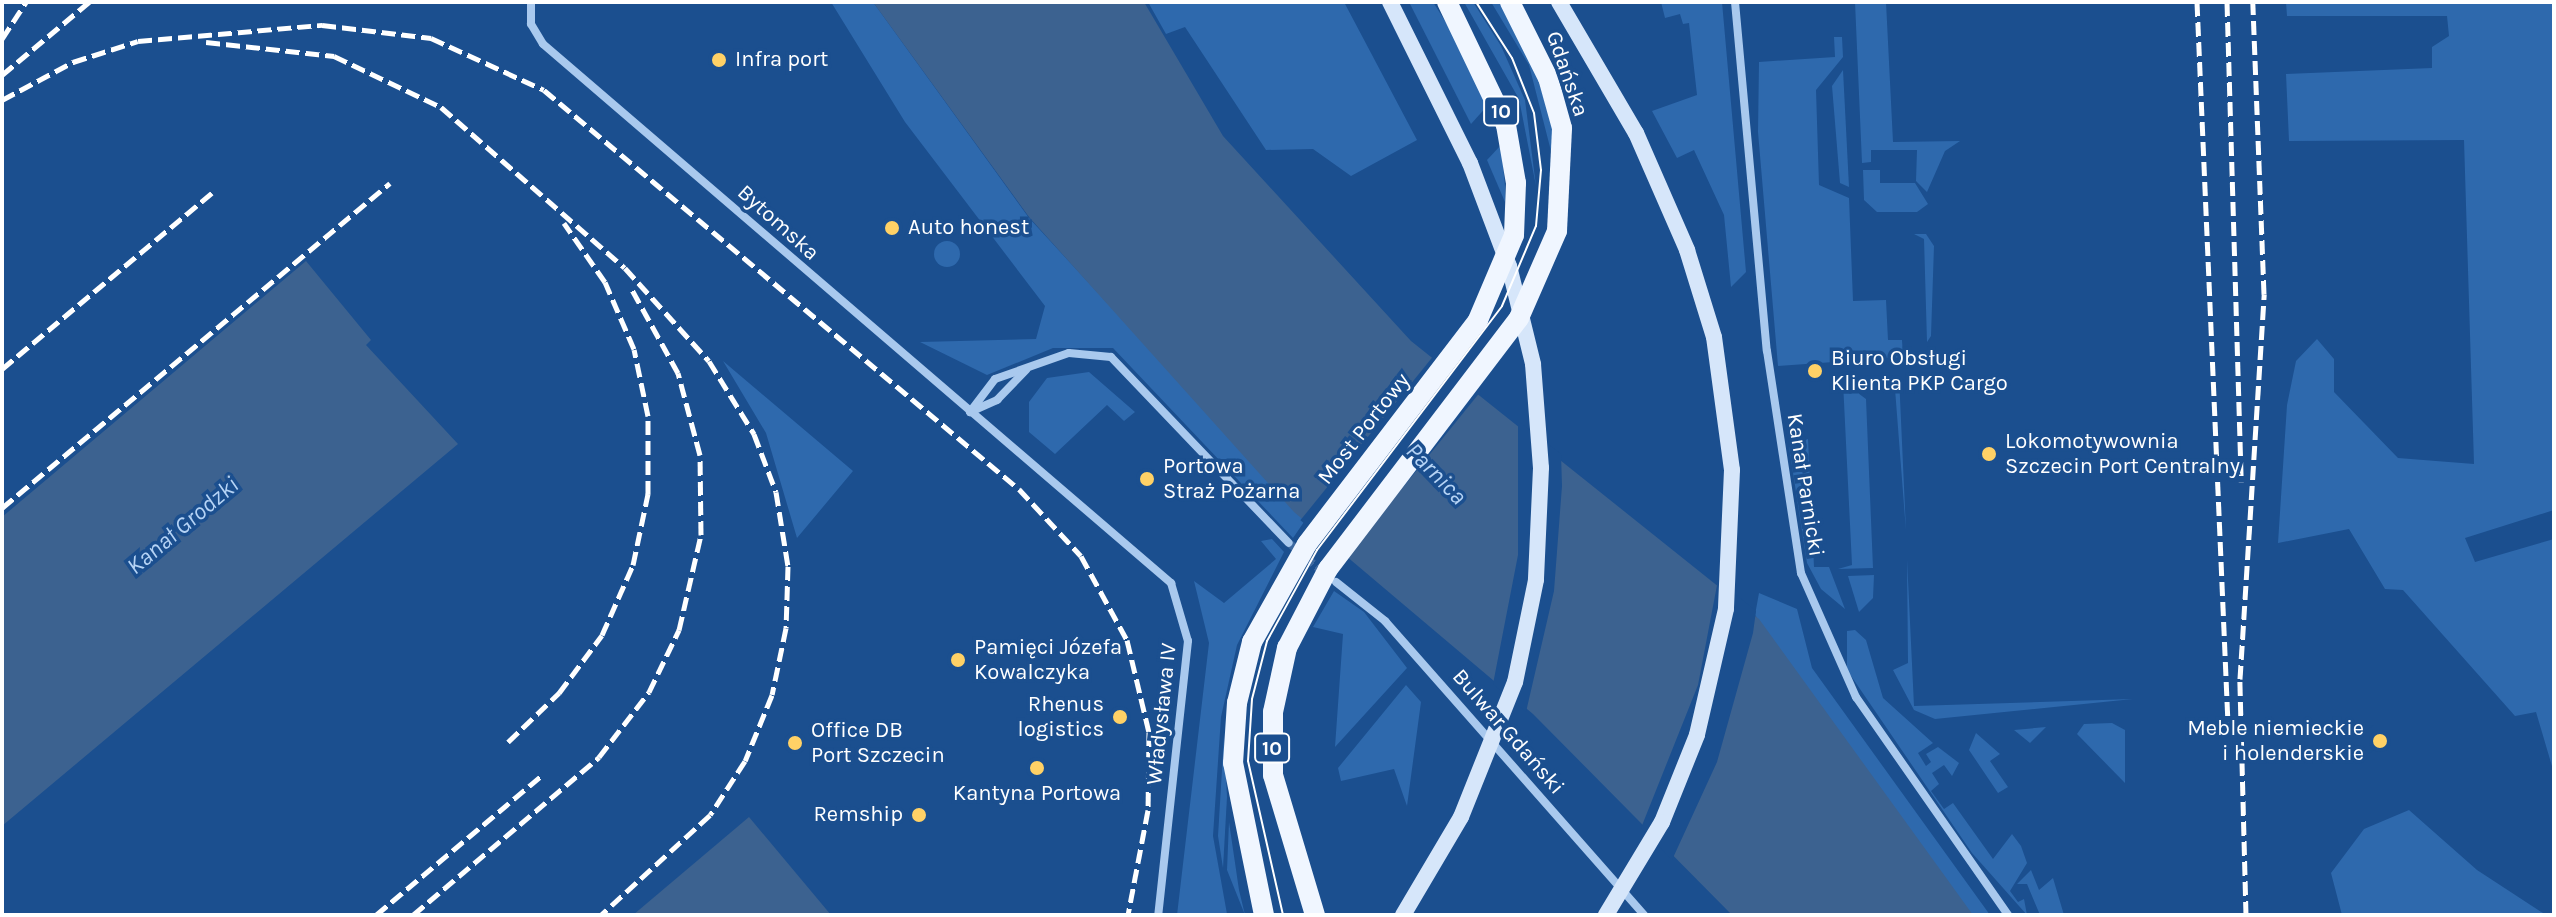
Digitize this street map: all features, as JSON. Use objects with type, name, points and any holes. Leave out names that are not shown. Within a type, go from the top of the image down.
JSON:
[{"type":"main road","points":[[1390,2],[1470,163],[1509,266],[1533,364],[1541,468],[1536,580],[1515,682],[1461,817],[1403,915]]},
{"type":"main road","name":"Gdańska","points":[[1327,583],[1535,292],[1562,201],[1558,110],[1510,2]]},
{"type":"main road","points":[[1559,2],[1636,133],[1687,250],[1714,337],[1732,470],[1726,609],[1697,735],[1662,822],[1606,915]]},
{"type":"main road","name":"Most Portowy","points":[[1264,915],[1239,817],[1233,731],[1252,642],[1293,565],[1446,362],[1499,284],[1517,202],[1498,102],[1449,4]]},
{"type":"main road","name":"10","points":[[1315,915],[1278,804],[1271,737],[1285,654],[1327,583]]},
{"type":"street","name":"Bytomska","points":[[531,2],[530,17],[543,44],[1013,448]]},
{"type":"street","name":"Kanał Parnicki","points":[[1735,2],[1767,351],[1801,573],[1856,697],[2008,915]]},
{"type":"street","points":[[970,412],[988,383],[1028,368],[1078,352],[1119,362],[1289,543]]},
{"type":"street","points":[[970,412],[997,400],[1028,368]]},
{"type":"street","name":"Władysława IV","points":[[1013,448],[1162,572],[1184,611],[1188,647],[1158,915]]},
{"type":"street","name":"Bulwar Gdański","points":[[1327,583],[1390,626],[1644,915]]},
{"type":"shaded area","points":[[831,2],[873,2],[1029,218],[1306,519],[1293,538],[1113,348],[1053,348],[987,375],[920,342],[1036,339],[1045,306],[905,122]]},
{"type":"shaded area","points":[[1148,2],[1344,2],[1417,140],[1351,176],[1313,149],[1266,150],[1185,27],[1166,34]]},
{"type":"shaded area","points":[[1409,2],[1433,2],[1462,48],[1489,104],[1471,124]]},
{"type":"shaded area","points":[[1464,2],[1473,2],[1501,46],[1525,100],[1536,186],[1519,99]]},
{"type":"shaded area","points":[[1491,2],[1500,2],[1532,60],[1554,132],[1552,155],[1529,65]]},
{"type":"shaded area","points":[[1661,2],[1722,2],[1746,272],[1731,287],[1724,215],[1694,150],[1677,158],[1652,111],[1697,95],[1689,23],[1683,24],[1680,14],[1665,18]]},
{"type":"shaded area","points":[[1855,2],[1886,2],[1893,142],[1960,141],[1945,151],[1927,192],[1916,181],[1917,150],[1871,150],[1871,162],[1862,163]]},
{"type":"shaded area","points":[[2286,2],[2554,2],[2554,510],[2465,538],[2475,562],[2554,539],[2554,773],[2536,712],[2515,716],[2403,590],[2385,589],[2349,529],[2278,543],[2287,405],[2296,361],[2317,339],[2334,359],[2334,392],[2398,458],[2474,464],[2464,140],[2289,141],[2286,74],[2432,68],[2432,47],[2449,36],[2447,16],[2287,16]]},
{"type":"shaded area","points":[[1834,37],[1842,37],[1843,57],[1816,90],[1819,185],[1849,198],[1853,301],[1886,300],[1888,340],[1902,340],[1903,357],[1778,366],[1758,132],[1759,62],[1835,57]]},
{"type":"shaded area","points":[[1843,70],[1849,187],[1840,183],[1832,86]]},
{"type":"shaded area","points":[[1501,145],[1505,186],[1505,202],[1487,160]]},
{"type":"shaded area","points":[[1863,170],[1880,170],[1880,183],[1915,183],[1928,204],[1917,212],[1877,212],[1864,200]]},
{"type":"shaded area","points":[[1914,234],[1926,234],[1934,246],[1931,336],[1927,342],[1924,239]]},
{"type":"shaded area","points":[[947,241],[956,245],[960,254],[956,263],[947,267],[938,263],[934,254],[938,245]]},
{"type":"shaded area","points":[[723,361],[853,471],[797,538],[766,433]]},
{"type":"shaded area","points":[[1089,372],[1135,412],[1124,421],[1107,405],[1055,454],[1029,432],[1029,402],[1047,378]]},
{"type":"shaded area","points":[[1899,376],[1906,531],[1895,389],[1866,389],[1852,378]]},
{"type":"shaded area","points":[[1843,382],[1866,399],[1873,568],[1838,569],[1852,565]]},
{"type":"shaded area","points":[[1808,439],[1814,567],[1829,567],[1845,609],[1821,589],[1807,563],[1789,447]]},
{"type":"shaded area","points":[[1272,539],[1284,552],[1237,645],[1221,717],[1213,836],[1227,914],[1177,915],[1209,643],[1194,581],[1224,603],[1276,559],[1261,541]]},
{"type":"shaded area","points":[[1907,559],[1914,706],[2133,699],[1935,719],[1914,710],[1893,670],[1908,663]]},
{"type":"shaded area","points":[[1874,575],[1873,598],[1859,612],[1848,576]]},
{"type":"shaded area","points":[[1334,591],[1364,612],[1407,668],[1335,747],[1343,634],[1313,627]]},
{"type":"shaded area","points":[[1759,593],[1797,609],[1812,668],[1990,915],[1973,915],[1952,894],[1755,615]]},
{"type":"shaded area","points":[[1855,630],[1866,640],[1883,698],[1933,743],[1918,753],[1926,766],[1931,762],[1926,754],[1938,747],[1959,763],[1952,776],[1944,765],[1932,773],[1939,784],[1931,791],[1944,809],[1953,803],[1993,859],[2012,834],[2021,846],[2027,863],[2010,891],[2018,902],[2024,899],[2027,915],[1972,853],[1847,670],[1847,631]]},
{"type":"shaded area","points":[[1406,685],[1421,702],[1407,806],[1394,769],[1341,781],[1338,768]]},
{"type":"shaded area","points":[[2112,723],[2125,730],[2125,783],[2077,734],[2084,724]]},
{"type":"shaded area","points":[[2046,727],[2030,743],[2014,730]]},
{"type":"shaded area","points":[[1976,733],[2000,754],[1990,761],[2008,787],[1998,793],[1969,750]]},
{"type":"shaded area","points":[[1224,737],[1227,797],[1223,868],[1218,836]]},
{"type":"shaded area","points":[[2409,810],[2477,870],[2546,915],[2342,915],[2331,873],[2364,829]]},
{"type":"shaded area","points":[[1229,822],[1239,890],[1245,915],[1227,870]]},
{"type":"shaded area","points":[[2031,870],[2039,890],[2053,878],[2064,915],[2040,915],[2027,884],[2017,884]]},
{"type":"water","name":"Parnica","points":[[873,2],[1144,2],[1223,136],[1411,341],[1759,619],[1973,915],[1732,915],[1533,714],[1294,512],[1029,217]]},
{"type":"water","name":"Kanał Grodzki","points":[[306,261],[371,340],[366,345],[458,444],[2,826],[2,517]]},
{"type":"water","points":[[749,817],[831,915],[633,915]]},
{"type":"pier","points":[[1435,354],[1481,391],[1346,557],[1300,520]]},
{"type":"pier","points":[[1518,421],[1561,454],[1562,486],[1554,591],[1526,712],[1493,684],[1518,555]]},
{"type":"pier","points":[[1718,580],[1756,611],[1753,633],[1717,762],[1672,860],[1641,828],[1698,685]]},
{"type":"tunnel","points":[[1289,543],[1325,574]]},
{"type":"tram line","points":[[1283,915],[1248,761],[1252,699],[1267,641],[1317,550],[1502,306],[1536,226],[1541,170],[1534,113],[1512,58],[1476,2]]},
{"type":"railway","points":[[2,39],[26,2]]},
{"type":"railway","points":[[2,75],[89,2]]},
{"type":"railway","points":[[2197,2],[2228,725]]},
{"type":"railway","points":[[2227,2],[2241,482]]},
{"type":"railway","points":[[2246,915],[2240,679],[2264,294],[2253,2]]},
{"type":"railway","points":[[2,100],[73,62],[138,41],[322,25],[431,38],[544,90],[1019,489],[1081,556],[1127,640],[1149,732],[1148,810],[1128,915]]},
{"type":"railway","points":[[206,42],[334,56],[441,107],[625,268],[709,361],[754,434],[776,492],[788,566],[786,628],[772,695],[745,761],[710,815],[601,915]]},
{"type":"railway","points":[[2,508],[390,183]]},
{"type":"railway","points":[[2,369],[212,193]]},
{"type":"railway","points":[[508,742],[559,693],[602,635],[633,565],[648,494],[648,416],[634,349],[605,282],[564,223]]},
{"type":"railway","points":[[413,915],[599,757],[649,692],[679,630],[701,535],[700,455],[678,373],[631,288]]},
{"type":"railway","points":[[376,915],[541,776]]},
{"type":"place","name":"Infra port","points":[[719,60]]},
{"type":"place","name":"Auto honest","points":[[892,228]]},
{"type":"place","name":"Biuro Obsługi Klienta PKP Cargo","points":[[1815,371]]},
{"type":"place","name":"Lokomotywownia Szczecin Port Centralny","points":[[1989,454]]},
{"type":"place","name":"Portowa Straż Pożarna","points":[[1147,479]]},
{"type":"place","name":"Pamięci Józefa Kowalczyka","points":[[958,660]]},
{"type":"place","name":"Rhenus logistics","points":[[1120,717]]},
{"type":"place","name":"Meble niemieckie i holenderskie","points":[[2380,741]]},
{"type":"place","name":"Office DB Port Szczecin","points":[[795,743]]},
{"type":"place","name":"Kantyna Portowa","points":[[1037,768]]},
{"type":"place","name":"Remship","points":[[919,815]]}]
